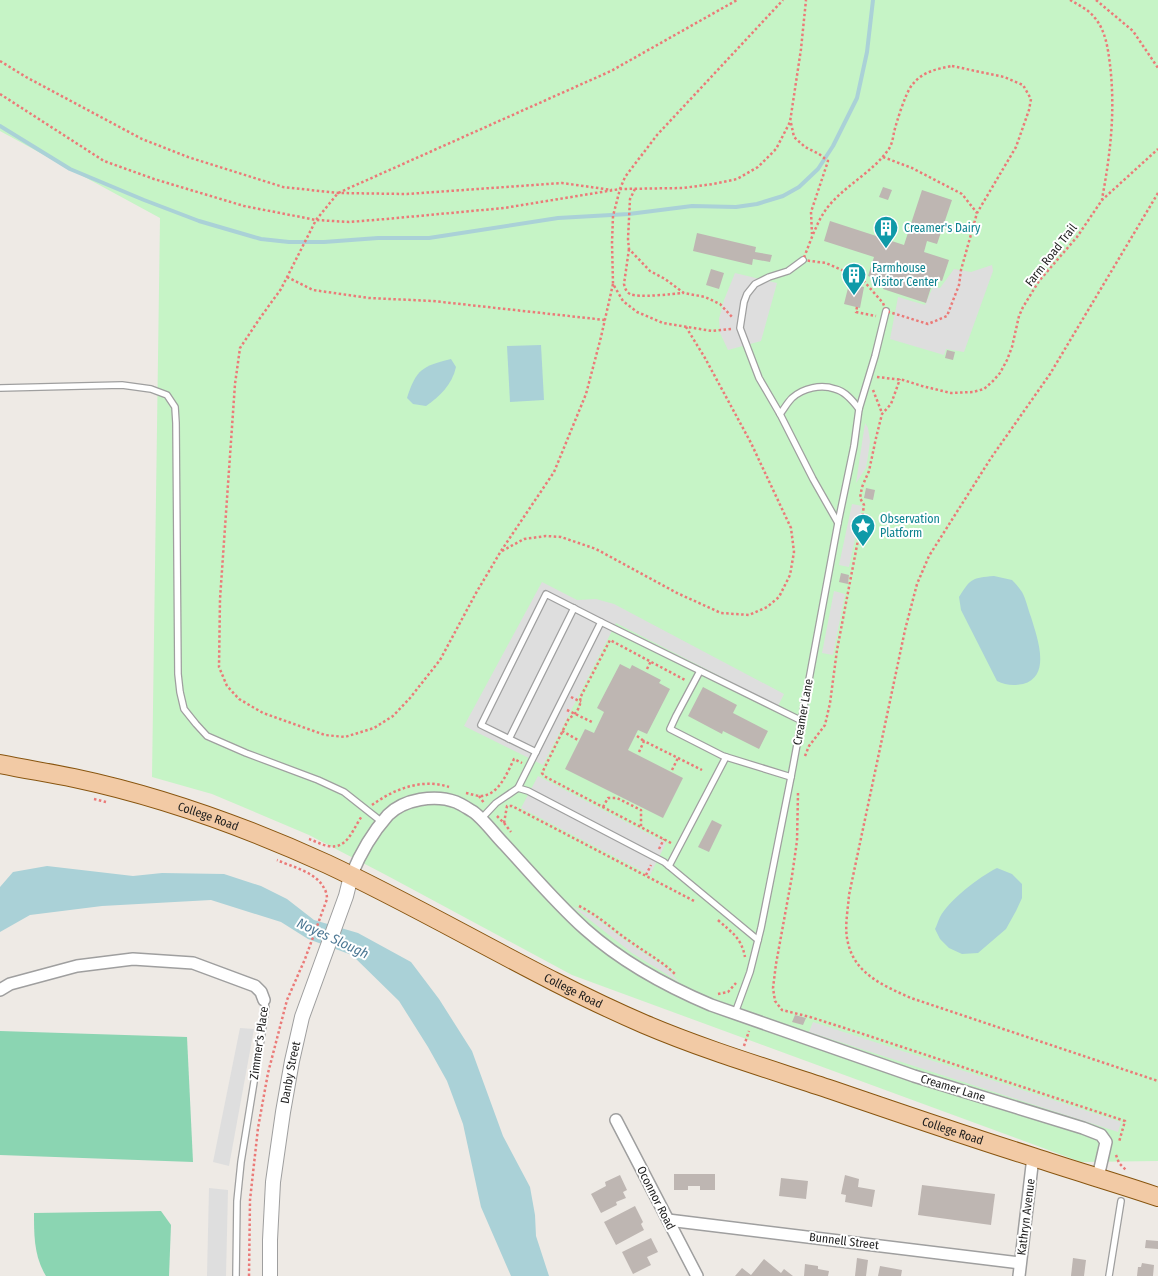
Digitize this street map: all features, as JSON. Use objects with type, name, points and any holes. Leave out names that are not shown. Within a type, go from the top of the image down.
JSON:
[{"type":"main road","name":"College Road","points":[[0,764],[76,778],[168,803],[266,838],[351,876],[551,980],[644,1024],[740,1060],[1158,1197]]},
{"type":"street","name":"Creamer Lane","points":[[351,876],[360,854],[382,822],[390,814],[412,801],[441,798],[456,802],[474,812],[585,929],[613,950],[667,985],[711,1005],[914,1076],[1101,1135],[1106,1142],[1098,1177]]},
{"type":"street","name":"Danby Street","points":[[270,1276],[273,1182],[283,1112],[302,1017],[340,914],[351,876]]},
{"type":"street","name":"Zimmer's Place","points":[[0,990],[10,984],[77,966],[133,959],[193,963],[255,986],[261,992],[264,1000]]},
{"type":"street","name":"Oconnor Road","points":[[616,1120],[697,1276]]},
{"type":"street","name":"Kathryn Avenue","points":[[1019,1276],[1033,1157]]},
{"type":"street","name":"Bunnell Street","points":[[668,1220],[1020,1263]]},
{"type":"lane","points":[[803,260],[788,271],[768,277],[754,284],[744,302],[740,328],[759,378],[838,523]]},
{"type":"lane","name":"Creamer Lane","points":[[735,1013],[750,972],[758,940],[802,722],[854,446],[859,409],[886,315]]},
{"type":"lane","points":[[0,388],[122,385],[151,389],[167,395],[175,407],[176,423],[178,674],[184,709],[207,736],[344,792],[382,822]]},
{"type":"lane","points":[[780,414],[791,399],[805,390],[821,386],[837,389],[851,399],[859,409]]},
{"type":"lane","points":[[536,752],[481,725],[546,594],[802,722]]},
{"type":"lane","points":[[509,739],[574,608]]},
{"type":"lane","points":[[481,819],[496,803],[518,788],[601,622]]},
{"type":"lane","points":[[700,671],[670,729],[726,757],[791,777]]},
{"type":"lane","points":[[669,866],[726,757]]},
{"type":"lane","points":[[518,788],[528,791],[664,862],[758,940]]},
{"type":"lane","name":"Zimmer's Place","points":[[236,1276],[237,1201],[266,1008],[264,1000]]},
{"type":"lane","points":[[1109,1276],[1121,1200]]},
{"type":"path","points":[[737,0],[611,71],[338,193],[316,220],[281,289],[240,348],[235,384],[220,598],[219,667],[227,686],[239,698],[263,713],[325,735],[345,736],[374,728],[393,716],[440,660],[501,551],[554,472],[586,394],[613,284],[613,216],[625,177],[657,135],[783,0]]},
{"type":"path","points":[[0,94],[104,162],[244,206],[316,220],[349,222],[504,208],[620,189],[683,188],[737,179],[758,167],[776,149],[790,122],[806,0]]},
{"type":"path","points":[[1070,0],[1088,10],[1096,18],[1106,39],[1113,81],[1112,128],[1108,168],[1102,200]]},
{"type":"path","points":[[1096,0],[1133,31],[1158,68]]},
{"type":"path","points":[[0,61],[26,77],[142,139],[188,157],[283,187],[338,193],[407,194],[562,183],[616,190]]},
{"type":"path","points":[[857,307],[856,312],[886,315],[928,324],[946,316],[959,285],[961,270],[977,213],[1016,147],[1029,110],[1031,99],[1023,85],[1004,77],[952,66],[935,69],[922,75],[911,86],[898,117],[890,148],[828,208],[812,235],[803,260],[826,263],[862,278],[883,303],[886,315]]},
{"type":"path","points":[[790,122],[794,137],[805,147],[828,161],[811,212],[812,235]]},
{"type":"path","name":"Farm Road Trail","points":[[868,378],[900,379],[952,393],[973,392],[989,385],[1000,373],[1007,360],[1019,316],[1039,281],[1077,237],[1102,200],[1158,149]]},
{"type":"path","points":[[882,157],[912,168],[962,194],[977,213]]},
{"type":"path","points":[[613,284],[623,301],[637,312],[663,323],[712,331],[740,328],[720,304],[705,296],[684,293],[644,296],[628,293],[624,284],[629,249],[630,199],[635,189]]},
{"type":"path","points":[[1158,193],[1050,374],[991,458],[929,556],[917,584],[904,630],[849,895],[847,942],[853,958],[879,984],[911,998],[1158,1081]]},
{"type":"path","points":[[629,249],[650,271],[665,278],[684,293]]},
{"type":"path","points":[[287,277],[313,290],[369,298],[434,301],[605,320]]},
{"type":"path","points":[[501,551],[524,540],[546,536],[561,537],[596,550],[677,593],[721,613],[749,615],[767,607],[779,597],[790,575],[794,552],[791,528],[751,444],[705,358],[686,327]]},
{"type":"path","points":[[868,378],[882,414]]},
{"type":"path","points":[[803,760],[809,746],[825,725],[862,519],[864,505],[860,498],[862,487],[869,471],[882,414],[891,404],[900,379]]},
{"type":"path","points":[[542,773],[569,718],[574,716],[581,702],[580,698],[610,640],[693,684]]},
{"type":"path","points":[[647,669],[651,661]]},
{"type":"path","points":[[559,706],[594,723]]},
{"type":"path","points":[[562,731],[578,740]]},
{"type":"path","points":[[637,736],[702,770]]},
{"type":"path","points":[[638,752],[644,741]]},
{"type":"path","points":[[672,770],[678,758]]},
{"type":"path","points":[[464,793],[484,796],[497,789],[514,759],[679,847]]},
{"type":"path","points":[[304,837],[329,846],[343,844],[350,837],[366,810],[385,796],[409,786],[424,784],[451,788]]},
{"type":"path","points":[[798,789],[797,841],[773,988],[775,1001],[782,1010],[860,1033],[1126,1121],[1117,1146]]},
{"type":"path","points":[[479,796],[504,823],[514,838]]},
{"type":"path","points":[[87,798],[113,804]]},
{"type":"path","points":[[603,807],[608,798],[617,798],[641,810],[641,827]]},
{"type":"path","points":[[504,823],[507,806],[512,806],[696,901],[701,906]]},
{"type":"path","points":[[249,1276],[250,1200],[258,1128],[268,1073],[287,1000],[305,959],[327,899],[326,890],[323,885],[309,874],[270,857]]},
{"type":"path","points":[[574,904],[596,915],[678,976]]},
{"type":"path","points":[[713,916],[739,938],[743,947],[744,957]]},
{"type":"path","points":[[713,994],[728,992],[739,977]]},
{"type":"path","points":[[744,1046],[754,1019]]},
{"type":"path","points":[[1116,1155],[1119,1163],[1128,1172]]},
{"type":"green space","points":[[0,0],[1158,0],[1158,1161],[1081,1162],[572,975],[309,835],[212,794],[152,777],[160,218],[0,131]]},
{"type":"green space","points":[[0,1031],[187,1037],[193,1162],[0,1155]]},
{"type":"green space","points":[[161,1211],[171,1225],[169,1276],[46,1276],[42,1269],[36,1246],[34,1213]]},
{"type":"shaded area","points":[[992,265],[993,271],[964,352],[946,349],[944,355],[890,339],[898,297],[925,305],[933,287],[940,288],[954,269],[971,272]]},
{"type":"shaded area","points":[[735,273],[777,283],[761,341],[728,350],[720,333],[719,319],[724,300]]},
{"type":"shaded area","points":[[865,423],[868,428],[870,441],[868,456],[866,468],[856,483]]},
{"type":"shaded area","points":[[852,504],[862,506],[849,567],[839,565]]},
{"type":"shaded area","points":[[542,582],[577,600],[596,599],[614,604],[784,694],[778,706],[616,623],[543,765],[464,726]]},
{"type":"shaded area","points":[[834,591],[845,594],[833,655],[822,653]]},
{"type":"shaded area","points":[[538,776],[666,843],[650,875],[521,808]]},
{"type":"shaded area","points":[[572,906],[593,916],[630,944],[668,969],[679,982],[632,953]]},
{"type":"shaded area","points":[[813,1022],[1121,1122],[1118,1132],[809,1032]]},
{"type":"shaded area","points":[[240,1028],[254,1029],[229,1166],[213,1162]]},
{"type":"shaded area","points":[[209,1188],[228,1190],[226,1276],[207,1276]]},
{"type":"water","points":[[541,345],[544,400],[510,402],[507,346]]},
{"type":"water","points":[[451,359],[456,367],[452,379],[445,390],[426,406],[413,404],[407,398],[417,375],[427,367]]},
{"type":"water","points":[[994,576],[1012,580],[1020,588],[1026,601],[1039,645],[1040,665],[1037,673],[1032,680],[1023,684],[1009,685],[997,681],[961,610],[959,597],[966,586],[973,580],[981,577]]},
{"type":"water","name":"Noyes Slough","points":[[47,866],[133,876],[162,873],[224,874],[261,886],[287,899],[314,920],[358,933],[411,962],[439,999],[472,1051],[503,1136],[530,1187],[535,1215],[536,1236],[549,1276],[511,1276],[481,1207],[463,1124],[447,1081],[399,1001],[352,955],[308,939],[281,922],[211,900],[102,906],[30,915],[0,932],[0,887],[13,872]]},
{"type":"water","points":[[997,868],[1012,874],[1022,884],[1022,898],[1006,929],[978,953],[962,954],[949,948],[940,939],[935,929],[944,910],[965,889]]},
{"type":"building","points":[[883,187],[892,190],[888,200],[879,197]]},
{"type":"building","name":"Creamer's Dairy","points":[[922,190],[952,200],[937,244],[927,241],[924,252],[949,260],[942,281],[934,278],[926,303],[883,289],[885,282],[868,276],[874,257],[824,241],[830,221],[904,245]]},
{"type":"building","points":[[697,233],[756,247],[755,252],[772,255],[770,262],[753,259],[752,265],[693,251]]},
{"type":"building","points":[[711,269],[724,273],[719,289],[706,285]]},
{"type":"building","name":"Farmhouse Visitor Center","points":[[849,284],[864,287],[860,308],[844,304]]},
{"type":"building","points":[[947,350],[955,352],[953,360],[945,358]]},
{"type":"building","points":[[866,488],[875,490],[873,500],[864,498]]},
{"type":"building","points":[[841,573],[849,575],[848,584],[839,582]]},
{"type":"building","points":[[620,664],[630,669],[632,665],[661,680],[659,683],[670,689],[647,734],[638,730],[628,750],[683,778],[663,818],[565,769],[585,729],[594,733],[604,712],[597,708]]},
{"type":"building","points":[[703,687],[737,705],[733,713],[768,731],[759,749],[723,731],[722,734],[688,716]]},
{"type":"building","points":[[712,820],[722,825],[709,852],[698,847]]},
{"type":"building","points":[[795,1015],[806,1018],[803,1025],[792,1022]]},
{"type":"building","points":[[674,1174],[715,1174],[715,1190],[700,1190],[700,1186],[688,1186],[688,1190],[674,1190]]},
{"type":"building","points":[[620,1175],[627,1190],[623,1192],[626,1198],[616,1202],[617,1205],[601,1213],[591,1194],[606,1186],[605,1182]]},
{"type":"building","points":[[845,1175],[859,1179],[858,1187],[875,1190],[872,1207],[845,1202],[846,1195],[841,1194]]},
{"type":"building","points":[[781,1178],[808,1181],[806,1199],[779,1196]]},
{"type":"building","points":[[922,1185],[995,1194],[991,1225],[918,1215]]},
{"type":"building","points":[[635,1206],[643,1222],[641,1224],[644,1230],[616,1245],[604,1222]]},
{"type":"building","points":[[651,1238],[658,1252],[647,1257],[651,1265],[633,1274],[622,1252]]},
{"type":"building","points":[[1146,1240],[1158,1241],[1158,1249],[1145,1248]]},
{"type":"building","points":[[857,1258],[868,1260],[866,1276],[855,1276]]},
{"type":"building","points":[[1073,1258],[1086,1260],[1084,1276],[1071,1276]]},
{"type":"building","points":[[764,1259],[781,1273],[784,1269],[793,1276],[735,1276],[742,1268],[751,1275]]},
{"type":"building","points":[[1142,1263],[1154,1265],[1153,1276],[1137,1276],[1138,1267],[1141,1267]]},
{"type":"building","points":[[805,1264],[818,1266],[818,1269],[829,1271],[828,1276],[804,1276]]},
{"type":"building","points":[[880,1266],[902,1270],[901,1276],[878,1276]]},
{"type":"waterway","points":[[0,126],[70,169],[144,200],[199,221],[261,239],[289,242],[429,238],[558,218],[629,214],[692,206],[736,207],[757,204],[783,196],[799,187],[818,169],[833,146],[857,98],[867,52],[873,0]]},
{"type":"place","name":"Creamer's Dairy","points":[[886,249]]},
{"type":"place","name":"Farmhouse Visitor Center","points":[[854,296]]},
{"type":"place","name":"Observation Platform","points":[[863,547]]}]
